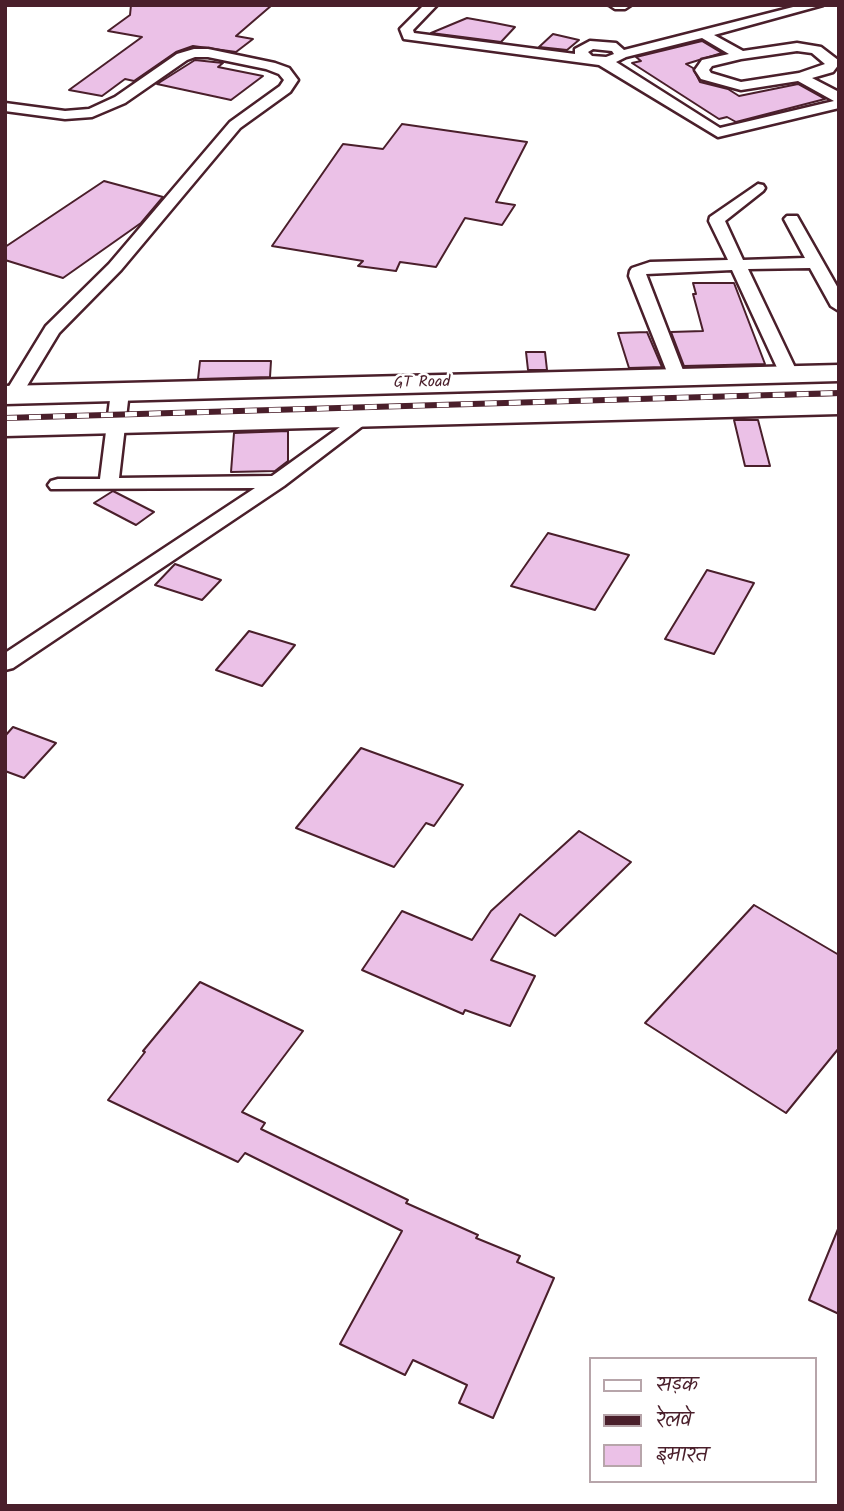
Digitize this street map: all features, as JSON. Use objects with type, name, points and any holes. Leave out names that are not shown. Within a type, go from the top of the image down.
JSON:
[{"type":"highway","name":"GT Road","points":[[9,395],[839,373]]},
{"type":"highway","name":"GT Road","points":[[5,427],[839,405]]},
{"type":"street","points":[[431,5],[406,29],[409,36],[595,60],[614,60],[616,50]]},
{"type":"street","points":[[615,5],[625,5]]},
{"type":"street","points":[[616,50],[788,5]]},
{"type":"street","points":[[817,5],[704,34],[616,50],[585,47],[580,52],[619,69],[718,133],[839,103]]},
{"type":"street","points":[[704,34],[741,55]]},
{"type":"street","points":[[797,47],[816,50],[833,63],[828,69],[800,77],[741,86],[706,76],[702,70],[707,63],[741,55],[797,47]]},
{"type":"street","points":[[5,107],[65,115],[92,113],[120,100],[182,57],[194,53],[208,53],[270,66],[284,71],[291,80],[285,89],[235,125],[116,267],[52,330],[9,395]]},
{"type":"street","points":[[800,77],[839,98]]},
{"type":"street","points":[[758,188],[717,221],[789,374]]},
{"type":"street","points":[[792,219],[839,306]]},
{"type":"street","points":[[677,378],[637,276],[638,271],[650,267],[816,263]]},
{"type":"street","points":[[109,484],[121,392]]},
{"type":"street","points":[[5,663],[278,482],[365,418]]},
{"type":"street","points":[[58,485],[278,482]]},
{"type":"building","points":[[131,5],[272,5],[236,36],[253,39],[236,52],[193,46],[176,52],[134,81],[125,79],[102,96],[69,90],[142,37],[108,31],[130,15]]},
{"type":"building","points":[[467,18],[515,27],[501,42],[431,33]]},
{"type":"building","points":[[553,34],[579,40],[567,50],[539,47]]},
{"type":"building","points":[[702,41],[722,53],[686,64],[693,68],[700,82],[728,89],[739,96],[798,84],[825,99],[736,122],[727,117],[719,119],[632,63],[641,61],[636,57]]},
{"type":"building","points":[[195,60],[223,63],[218,67],[263,76],[231,100],[157,84]]},
{"type":"building","points":[[402,124],[527,142],[496,202],[515,205],[502,225],[465,218],[436,267],[400,262],[396,271],[358,266],[363,261],[272,246],[343,144],[383,149]]},
{"type":"building","points":[[104,181],[163,197],[141,223],[63,278],[5,260],[5,247]]},
{"type":"building","points":[[693,283],[734,283],[765,364],[684,366],[671,332],[703,331],[693,294],[696,294]]},
{"type":"building","points":[[647,332],[662,367],[629,368],[618,333]]},
{"type":"building","points":[[526,352],[545,352],[547,370],[528,370]]},
{"type":"building","points":[[200,361],[271,361],[270,377],[198,379]]},
{"type":"building","points":[[734,420],[758,420],[770,466],[745,466]]},
{"type":"building","points":[[288,431],[288,461],[275,471],[231,472],[234,433]]},
{"type":"building","points":[[113,491],[154,512],[136,525],[94,503]]},
{"type":"building","points":[[548,533],[629,555],[595,610],[511,586]]},
{"type":"building","points":[[175,564],[221,580],[202,600],[155,585]]},
{"type":"building","points":[[707,570],[754,583],[714,654],[665,639]]},
{"type":"building","points":[[249,631],[295,645],[262,686],[216,670]]},
{"type":"building","points":[[13,727],[56,743],[24,778],[5,771],[5,736]]},
{"type":"building","points":[[361,748],[463,785],[434,826],[426,823],[394,867],[296,828]]},
{"type":"building","points":[[579,831],[631,862],[555,936],[520,914],[491,960],[535,976],[510,1026],[465,1010],[463,1014],[362,970],[402,911],[472,940],[491,911]]},
{"type":"building","points":[[754,905],[839,955],[839,1048],[786,1113],[645,1023]]},
{"type":"building","points":[[200,982],[303,1031],[242,1112],[265,1123],[261,1129],[408,1200],[406,1203],[478,1235],[476,1238],[520,1256],[517,1262],[554,1278],[493,1418],[459,1403],[467,1385],[413,1360],[405,1375],[340,1344],[402,1231],[245,1153],[238,1162],[108,1100],[145,1052],[143,1051]]},
{"type":"building","points":[[839,1229],[839,1314],[809,1300]]},
{"type":"railway","points":[[5,418],[839,393]]}]
